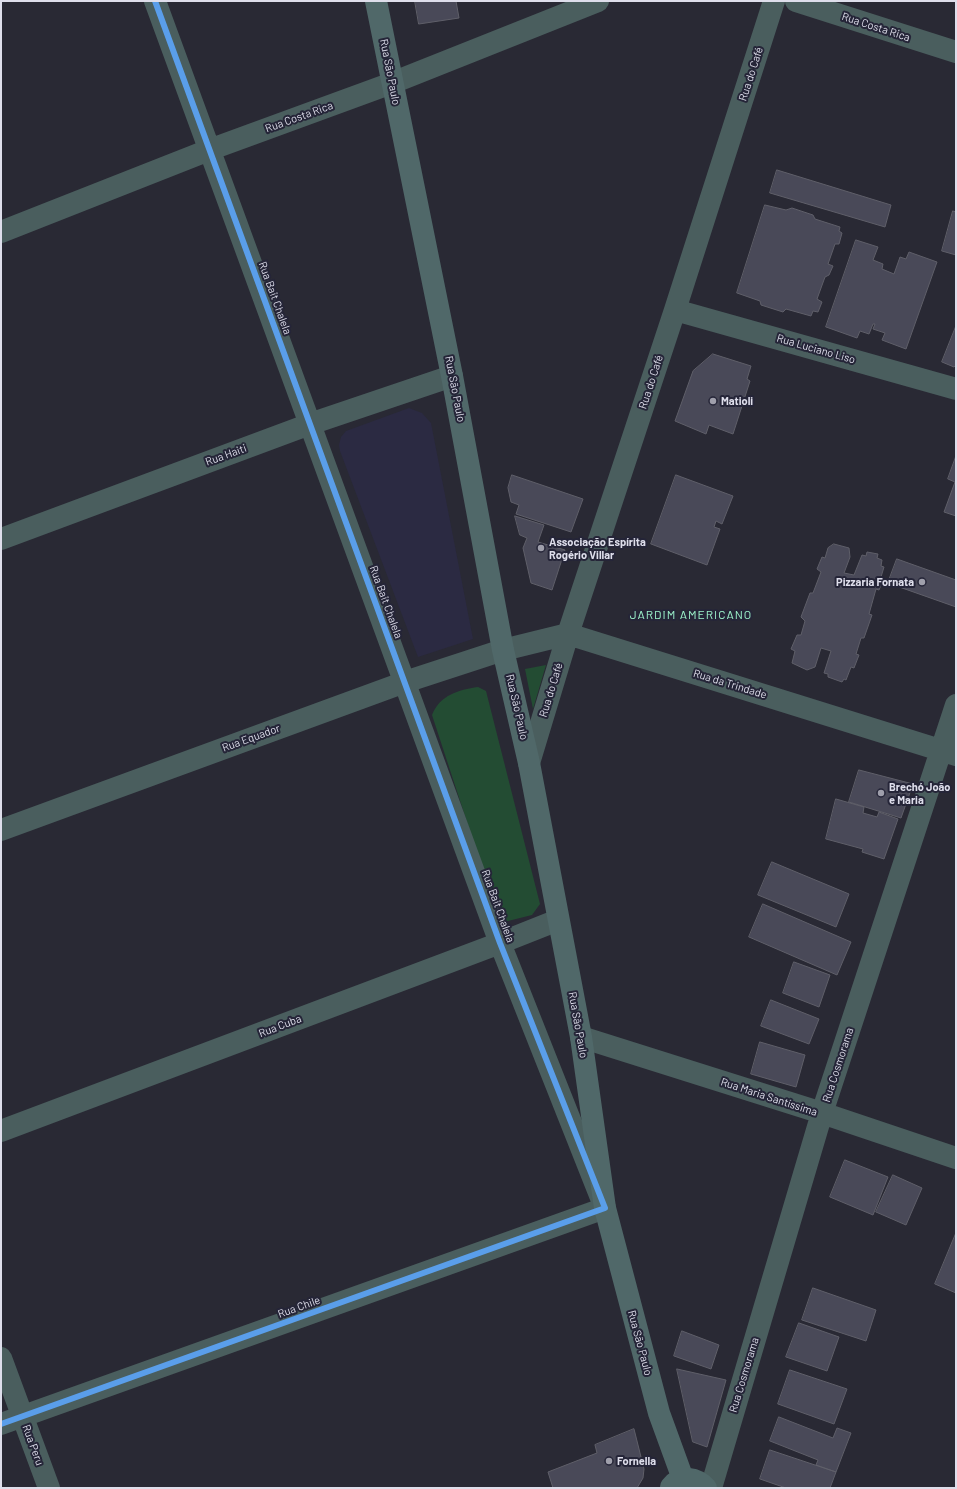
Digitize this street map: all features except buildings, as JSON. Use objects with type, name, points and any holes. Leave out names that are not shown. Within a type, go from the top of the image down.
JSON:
[{"type":"main road","name":"Rua São Paulo","points":[[376,1],[452,376],[503,650],[529,763],[581,1037],[605,1208],[659,1413],[690,1485]]},
{"type":"street","name":"Rua Bait Chalela","points":[[155,1],[500,943],[605,1208]]},
{"type":"street","name":"Rua Costa Rica","points":[[1,232],[210,150],[392,83],[598,1]]},
{"type":"street","name":"Rua do Café","points":[[529,763],[568,634],[675,310],[774,1]]},
{"type":"street","name":"Rua Costa Rica","points":[[796,1],[956,52]]},
{"type":"street","name":"Rua Luciano Liso","points":[[675,310],[956,389]]},
{"type":"street","name":"Rua Haiti","points":[[1,539],[310,424],[452,376]]},
{"type":"street","points":[[503,650],[568,634]]},
{"type":"street","name":"Rua da Trindade","points":[[568,634],[949,753]]},
{"type":"street","name":"Rua Equador","points":[[1,830],[405,682],[503,650]]},
{"type":"street","name":"Rua Cosmorama","points":[[690,1485],[728,1427],[822,1113],[949,753],[956,705]]},
{"type":"street","name":"Rua Cuba","points":[[1,1131],[558,920]]},
{"type":"street","name":"Rua Maria Santíssima","points":[[581,1037],[822,1113],[956,1158]]},
{"type":"street","name":"Rua Chile","points":[[1,1424],[605,1208]]},
{"type":"street","name":"Rua Peru","points":[[1,1358],[48,1488]]},
{"type":"shaded area","points":[[409,408],[422,413],[431,423],[473,639],[418,657],[339,445],[341,437],[346,431]]},
{"type":"green space","points":[[546,665],[533,709],[525,669]]},
{"type":"green space","points":[[478,687],[486,691],[540,904],[532,915],[500,923],[432,715],[435,708],[445,698],[457,692]]},
{"type":"cycle path","points":[[1,1424],[605,1208],[500,943],[155,1]]},
{"type":"place","name":"Matioli","points":[[713,401]]},
{"type":"place","name":"Associação Espírita Rogério Villar","points":[[541,548]]},
{"type":"place","name":"Pizzaria Fornata","points":[[922,582]]},
{"type":"place","name":"Brechó João e Maria","points":[[881,793]]},
{"type":"place","name":"Fornella","points":[[609,1461]]},
{"type":"district","name":"JARDIM AMERICANO","points":[[691,615]]}]
